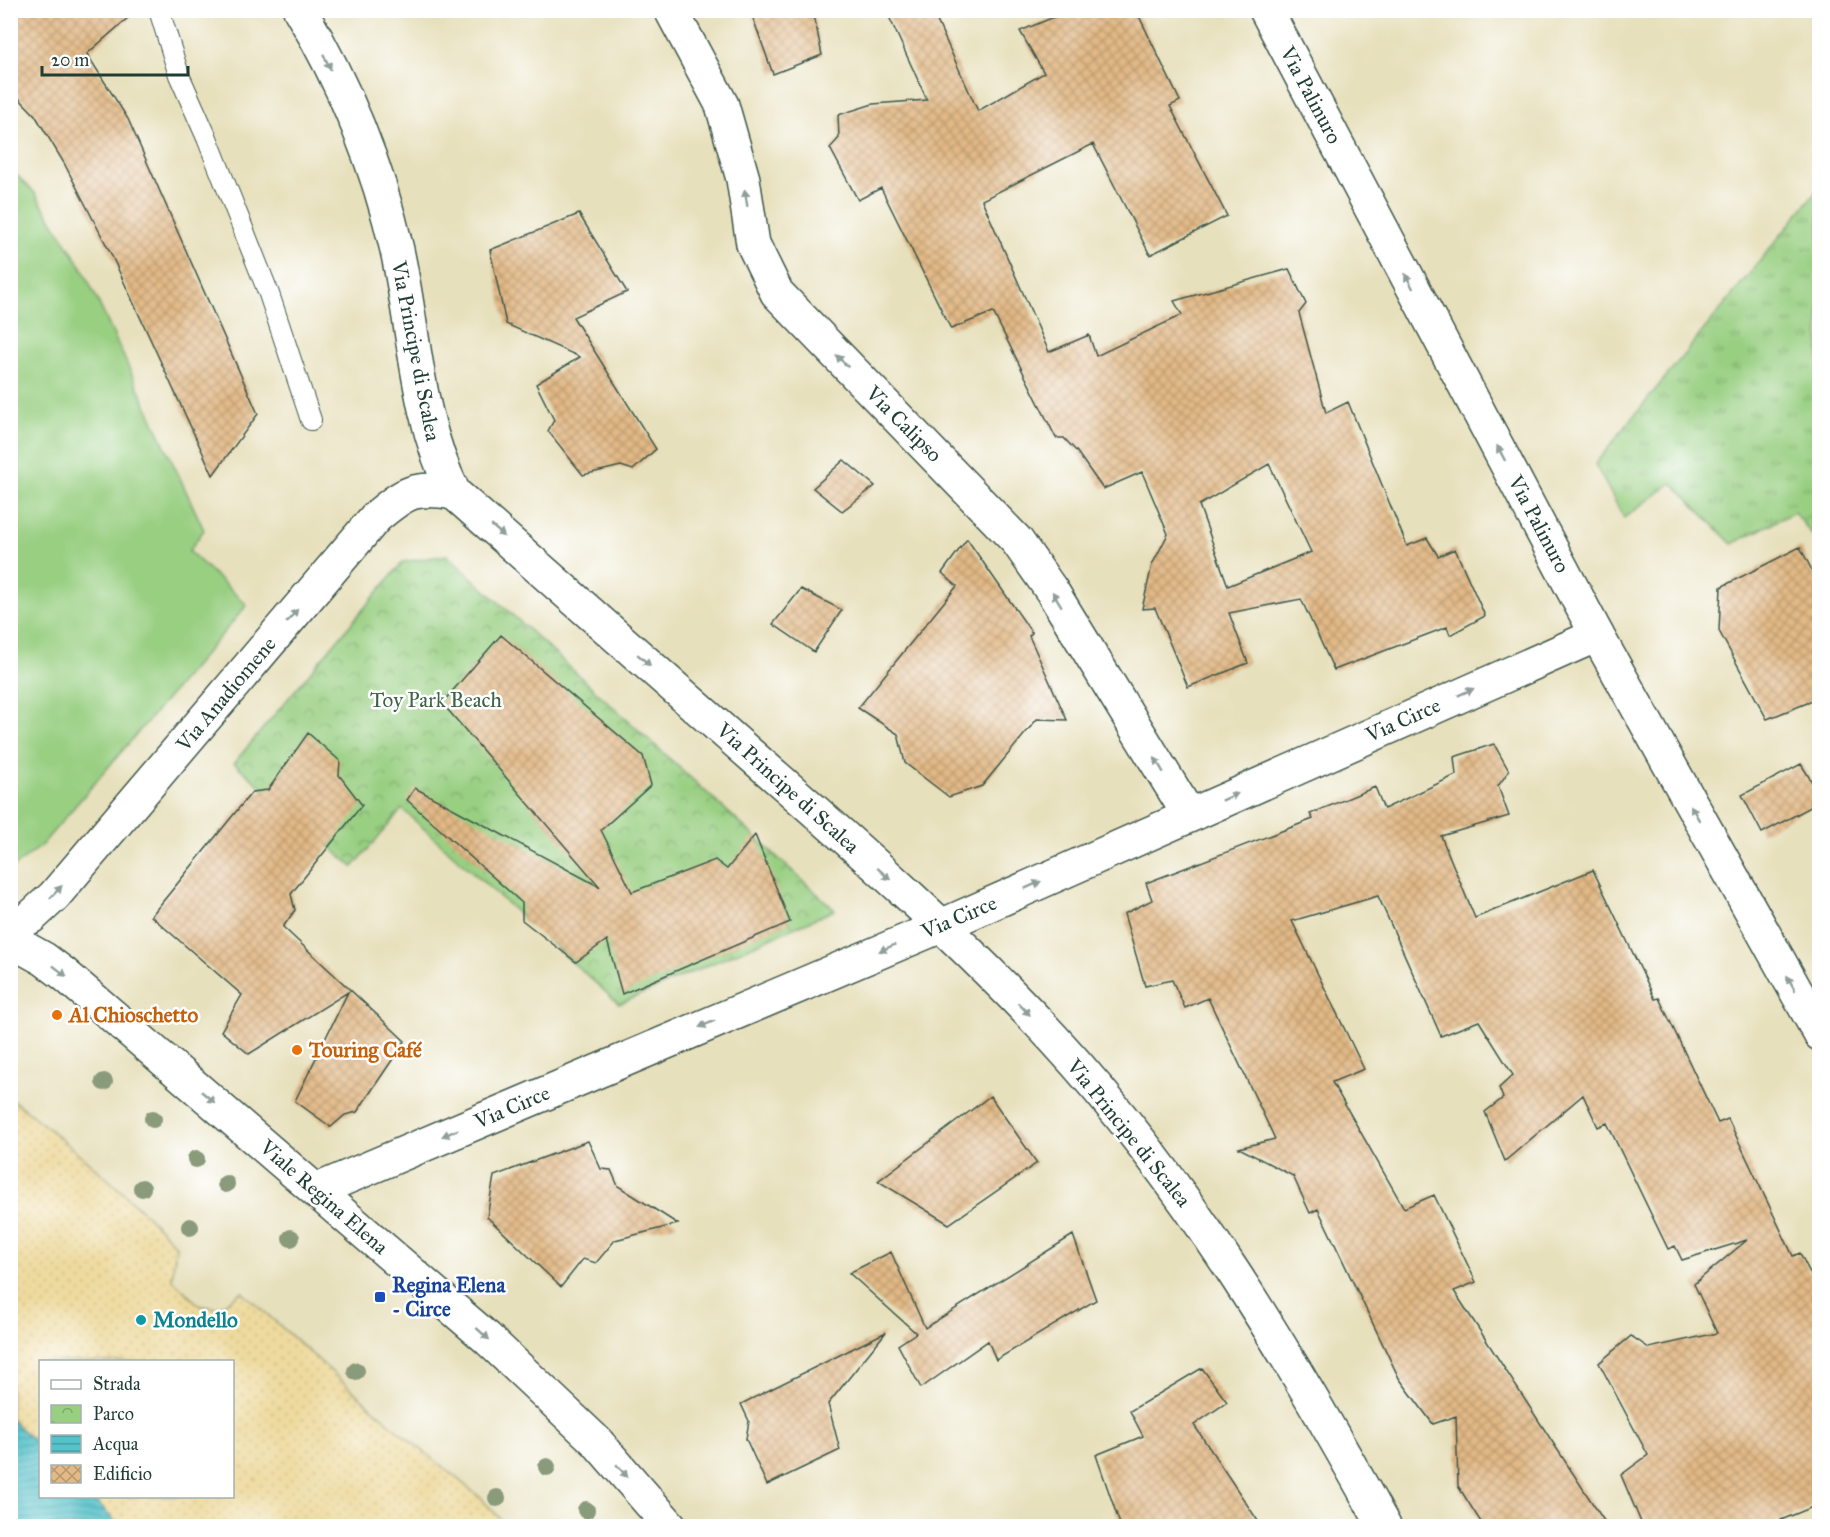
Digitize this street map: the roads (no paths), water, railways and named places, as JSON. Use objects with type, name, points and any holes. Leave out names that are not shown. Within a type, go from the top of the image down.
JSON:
[{"type":"street","name":"Via Principe di Scalea","points":[[300,10],[348,107],[383,196],[397,251],[428,428],[440,465],[454,493],[941,926],[1054,1040],[1133,1134],[1202,1224],[1268,1323],[1384,1527]]},
{"type":"street","name":"Via Calipso","points":[[671,10],[722,105],[744,179],[753,244],[777,293],[1017,541],[1052,591],[1190,815]]},
{"type":"street","name":"Via Palinuro","points":[[1266,10],[1597,634],[1820,1034]]},
{"type":"street","name":"Via Anadiomene","points":[[10,928],[31,917],[54,896],[376,517],[401,496],[427,488],[454,493]]},
{"type":"street","name":"Via Circe","points":[[317,1190],[941,926],[1597,634]]},
{"type":"street","name":"Viale Regina Elena","points":[[10,940],[44,959],[64,974],[487,1338],[597,1442],[670,1527]]},
{"type":"lane","points":[[159,10],[179,75],[207,138],[269,294],[311,420]]},
{"type":"water","points":[[10,1419],[39,1446],[39,1498],[93,1498],[119,1526],[11,1526]]},
{"type":"place","name":"Al Chioschetto","points":[[57,1015]]},
{"type":"place","name":"Touring Café","points":[[297,1050]]},
{"type":"place","name":"Regina Elena - Circe","points":[[380,1297]]},
{"type":"place","name":"Mondello","points":[[141,1320]]},
{"type":"park label","name":"Toy Park Beach","points":[[436,700]]}]
